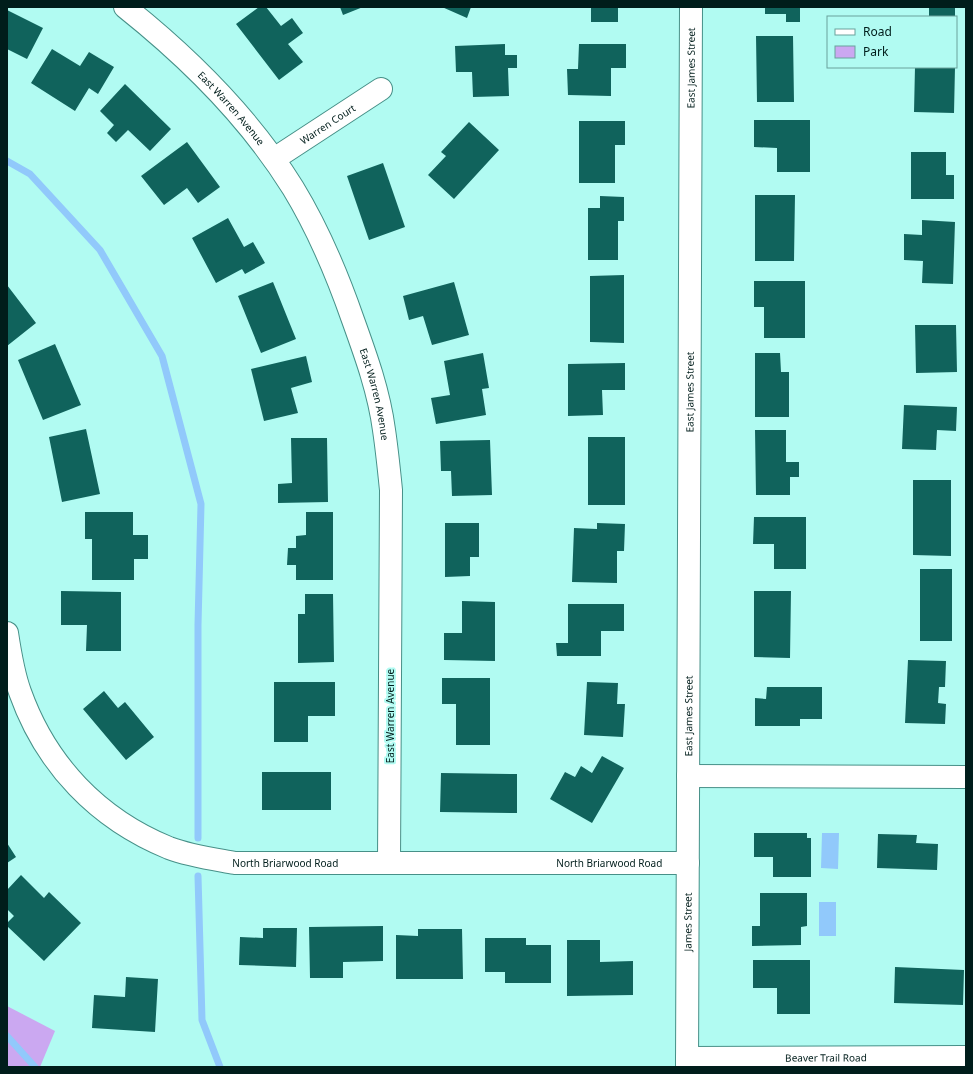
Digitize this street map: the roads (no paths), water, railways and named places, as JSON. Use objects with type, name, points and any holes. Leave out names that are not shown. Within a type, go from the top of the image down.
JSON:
[{"type":"street","name":"East Warren Avenue","points":[[125,7],[160,36],[218,91],[247,124],[274,159],[309,216],[338,277],[368,361],[384,430],[391,490],[389,863]]},
{"type":"street","name":"East James Street","points":[[688,776],[691,7]]},
{"type":"street","name":"Warren Court","points":[[274,159],[381,89]]},
{"type":"street","name":"North Briarwood Road","points":[[7,633],[11,660],[19,691],[31,720],[48,750],[68,777],[91,800],[116,820],[142,835],[170,848],[200,857],[235,863],[688,863]]},
{"type":"street","points":[[688,776],[966,776]]},
{"type":"street","name":"James Street","points":[[687,1063],[688,776]]},
{"type":"street","name":"Beaver Trail Road","points":[[687,1063],[966,1057]]},
{"type":"water","points":[[822,833],[839,833],[838,869],[821,868]]},
{"type":"water","points":[[819,902],[836,902],[836,936],[819,936]]},
{"type":"waterway","points":[[7,161],[30,174],[100,250],[162,356],[201,504],[198,625],[198,838]]},
{"type":"waterway","points":[[198,876],[202,1020],[220,1067]]},
{"type":"waterway","points":[[7,1036],[35,1067]]}]
